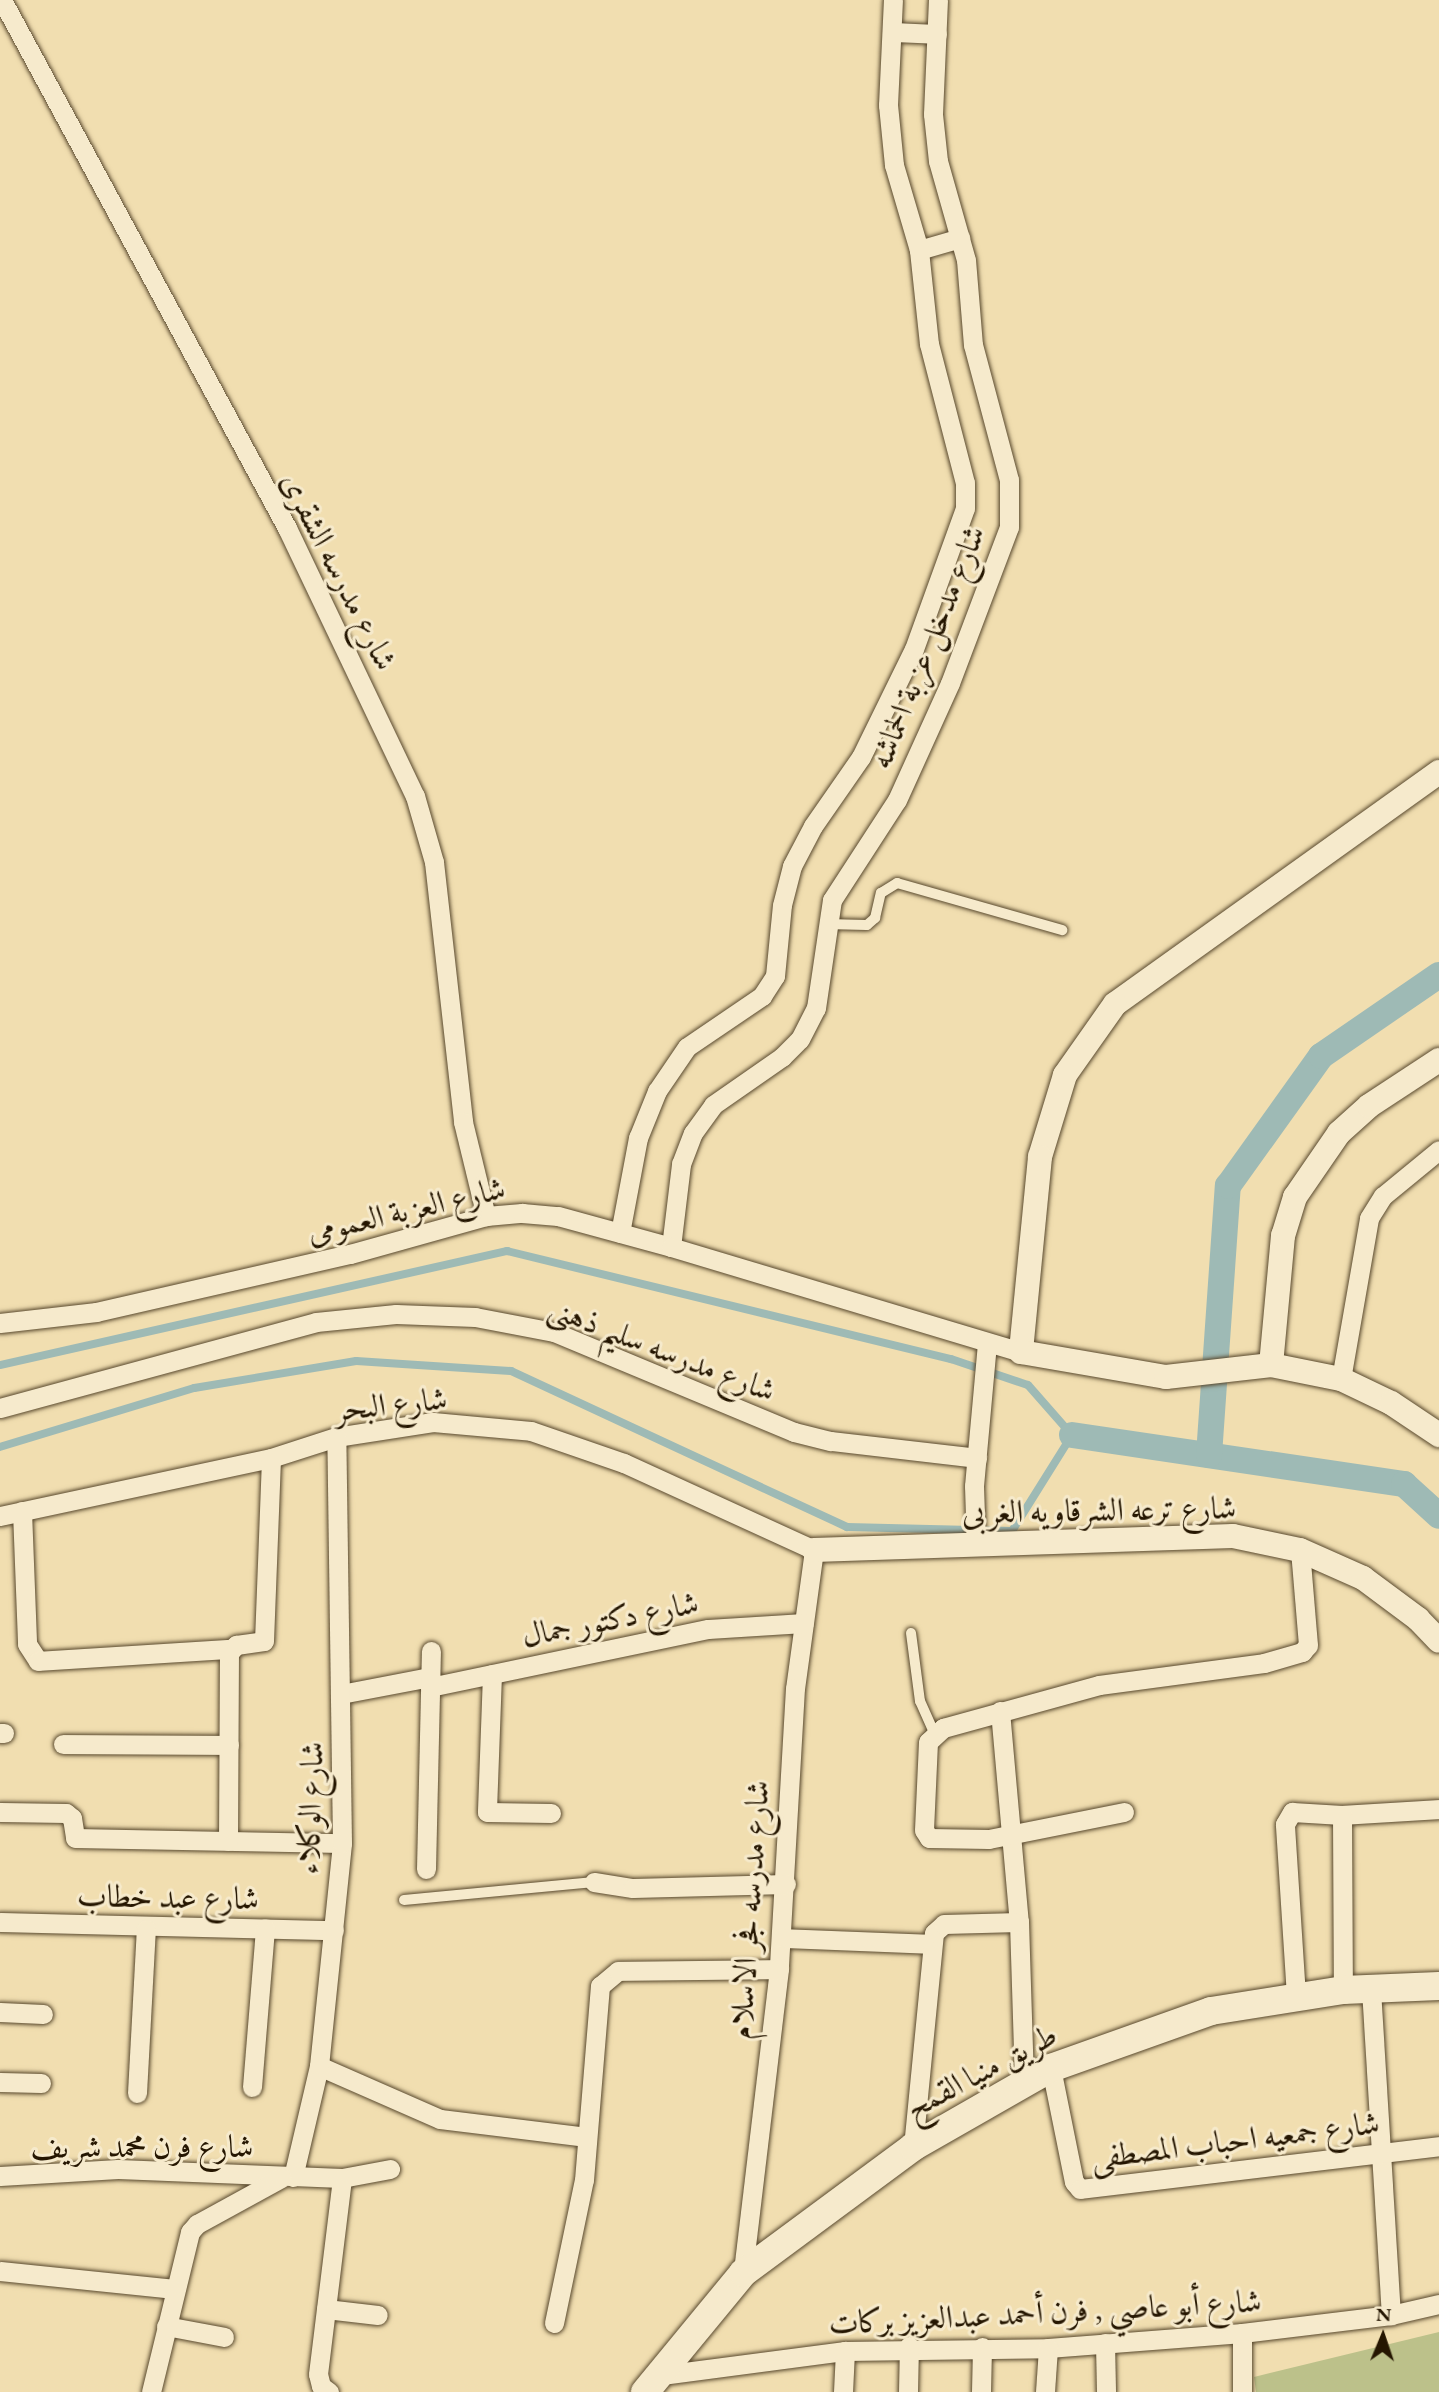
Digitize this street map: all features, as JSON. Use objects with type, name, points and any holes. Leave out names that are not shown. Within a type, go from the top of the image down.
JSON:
[{"type":"main road","name":"طريق منيا القمح","points":[[650,2384],[743,2273],[913,2147],[1051,2068],[1211,2011],[1343,1990],[1439,1986]]},
{"type":"street","name":"شارع مدرسه الشقرى","points":[[2,0],[287,528],[415,796],[434,862],[463,1122],[486,1216]]},
{"type":"street","name":"شارع مدخل عزبة الحماشه","points":[[620,1233],[638,1138],[657,1091],[687,1047],[762,996],[775,976],[782,905],[792,866],[813,826],[861,757],[914,649],[965,508],[965,482],[929,344],[922,249],[894,165],[888,105],[897,32],[893,0]]},
{"type":"street","name":"شارع مدخل عزبة الحماشه","points":[[671,1247],[681,1164],[693,1133],[713,1105],[782,1057],[800,1039],[816,1008],[827,924],[848,870],[897,800],[950,683],[1009,527],[1009,480],[974,345],[955,239],[937,161],[933,114],[933,33],[938,0]]},
{"type":"street","points":[[897,32],[933,33]]},
{"type":"street","points":[[922,249],[955,239]]},
{"type":"street","points":[[1439,772],[1115,1004],[1065,1075],[1040,1157],[1021,1352],[1166,1377],[1271,1365],[1341,1379],[1391,1403],[1439,1434]]},
{"type":"street","points":[[1271,1365],[1283,1236],[1295,1197],[1339,1133],[1368,1106],[1439,1060]]},
{"type":"street","points":[[1341,1379],[1369,1218],[1383,1196],[1439,1150]]},
{"type":"street","name":"شارع العزبة العمومى","points":[[0,1323],[96,1312],[350,1254],[486,1216],[558,1216],[671,1247],[987,1347],[1021,1352]]},
{"type":"street","name":"شارع مدرسه سليم ذهنى","points":[[0,1408],[316,1322],[396,1314],[475,1317],[554,1332],[794,1432],[831,1441],[977,1458]]},
{"type":"street","points":[[976,1546],[977,1458],[987,1347]]},
{"type":"street","points":[[0,1394],[24,1400]]},
{"type":"street","name":"شارع البحر","points":[[0,1516],[271,1458],[336,1437],[433,1422],[531,1431],[624,1463],[814,1550]]},
{"type":"street","name":"شارع الوكلاء","points":[[288,2177],[319,2066],[342,1843],[336,1437]]},
{"type":"street","points":[[22,1511],[27,1644],[38,1661],[230,1649],[264,1643],[271,1458]]},
{"type":"street","name":"شارع ترعه الشرقاويه الغربى","points":[[814,1550],[1233,1536],[1300,1550],[1363,1578],[1418,1619],[1439,1641]]},
{"type":"street","name":"شارع مدرسه فجر الاسلام","points":[[743,2273],[779,1969],[786,1884],[790,1753],[814,1550]]},
{"type":"street","points":[[1124,1812],[968,1841],[925,1835],[925,1752],[934,1733],[1000,1711],[1099,1685],[1264,1663],[1302,1652],[1308,1645],[1300,1550]]},
{"type":"street","name":"شارع دكتور جمال","points":[[341,1694],[492,1674],[708,1629],[804,1623]]},
{"type":"street","points":[[228,1841],[230,1649]]},
{"type":"street","points":[[425,1869],[430,1651]]},
{"type":"street","points":[[492,1674],[487,1812],[551,1813]]},
{"type":"street","points":[[1000,1711],[1019,1922],[1024,2084]]},
{"type":"street","points":[[63,1744],[229,1745]]},
{"type":"street","points":[[1296,1996],[1286,1817],[1292,1812],[1342,1815],[1439,1809]]},
{"type":"street","points":[[0,1812],[66,1813],[72,1818],[75,1839],[342,1843]]},
{"type":"street","points":[[1342,1815],[1343,1990]]},
{"type":"street","points":[[594,1882],[647,1888],[786,1884]]},
{"type":"street","name":"شارع عبد خطاب","points":[[0,1922],[146,1929],[334,1930]]},
{"type":"street","points":[[913,2147],[934,1933],[944,1924],[1019,1922]]},
{"type":"street","points":[[137,2093],[146,1929]]},
{"type":"street","points":[[252,2087],[265,1929]]},
{"type":"street","points":[[782,1938],[931,1944]]},
{"type":"street","points":[[554,2323],[582,2192],[600,1986],[608,1976],[618,1971],[779,1969]]},
{"type":"street","points":[[1371,1989],[1391,2315]]},
{"type":"street","points":[[0,2012],[43,2014]]},
{"type":"street","points":[[319,2066],[440,2119],[587,2137]]},
{"type":"street","name":"شارع جمعيه احباب المصطفى","points":[[1051,2068],[1074,2182],[1080,2189],[1439,2146]]},
{"type":"street","points":[[0,2082],[41,2083]]},
{"type":"street","name":"شارع فرن محمد شريف","points":[[0,2176],[118,2169],[342,2178],[390,2169]]},
{"type":"street","points":[[151,2392],[186,2243],[197,2224],[288,2177]]},
{"type":"street","points":[[330,2392],[321,2386],[318,2374],[342,2178]]},
{"type":"street","points":[[0,2271],[175,2289]]},
{"type":"street","name":"شارع أبو عاصي , فرن أحمد عبدالعزيز بركات","points":[[650,2384],[845,2351],[909,2346],[1048,2348],[1242,2333],[1391,2315],[1439,2305]]},
{"type":"street","points":[[326,2309],[378,2315]]},
{"type":"street","points":[[166,2326],[224,2337]]},
{"type":"street","points":[[1242,2333],[1242,2392]]},
{"type":"street","points":[[1105,2343],[1106,2392]]},
{"type":"street","points":[[908,2392],[909,2346]]},
{"type":"street","points":[[981,2392],[982,2347]]},
{"type":"street","points":[[1045,2392],[1048,2348]]},
{"type":"street","points":[[843,2392],[845,2351]]},
{"type":"lane","points":[[827,924],[867,925],[874,918],[881,893],[897,884],[1062,930]]},
{"type":"lane","points":[[911,1633],[920,1700],[934,1733]]},
{"type":"lane","points":[[404,1900],[594,1882]]},
{"type":"green space","points":[[1439,2332],[1439,2392],[1256,2392],[1254,2377]]},
{"type":"waterway","points":[[1209,1455],[1228,1186],[1321,1056],[1439,975]]},
{"type":"waterway","points":[[0,1365],[507,1251],[951,1359],[1028,1385],[1072,1435],[1012,1531],[847,1527],[511,1371],[356,1361],[194,1388],[0,1447]]},
{"type":"waterway","points":[[1072,1435],[1404,1484],[1439,1516]]}]
